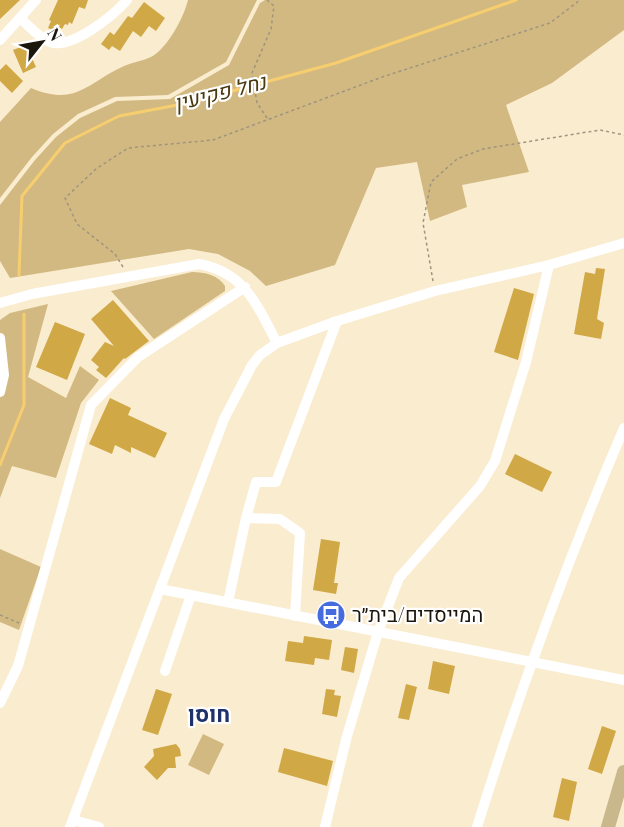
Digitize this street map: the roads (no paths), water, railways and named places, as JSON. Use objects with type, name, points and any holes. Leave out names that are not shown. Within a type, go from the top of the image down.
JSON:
[{"type":"main road","points":[[608,827],[624,772]]},
{"type":"main road","points":[[616,827],[624,800]]},
{"type":"street","points":[[0,40],[36,0]]},
{"type":"street","points":[[20,18],[45,40],[52,43],[65,43],[115,13],[127,0]]},
{"type":"street","points":[[99,827],[72,824],[199,483],[240,385],[256,360],[277,343],[337,321],[435,291],[549,265],[624,243]]},
{"type":"street","points":[[0,303],[32,294],[199,264],[223,272],[245,287],[253,296],[277,343]]},
{"type":"street","points":[[325,827],[347,736],[378,632],[399,578],[480,486],[495,461],[526,362],[549,265]]},
{"type":"street","points":[[0,703],[18,666],[91,405],[138,357],[245,287]]},
{"type":"street","points":[[228,603],[256,482],[276,482],[337,321]]},
{"type":"street","points":[[0,338],[4,375],[0,392]]},
{"type":"street","points":[[477,827],[507,731],[581,528],[624,428]]},
{"type":"street","points":[[246,518],[280,519],[300,533],[296,616]]},
{"type":"street","points":[[160,589],[624,680]]},
{"type":"street","points":[[165,671],[191,595]]},
{"type":"waterway","name":"נחל פקיעין","points":[[19,275],[22,196],[65,143],[119,116],[188,103],[336,63],[516,0]]},
{"type":"waterway","name":"נחל פקיעין","points":[[0,465],[24,405],[24,314]]},
{"type":"place","name":"המייסדים/בית״ר","points":[[331,615]]},
{"type":"district","name":"חוסן","points":[[209,714]]}]
